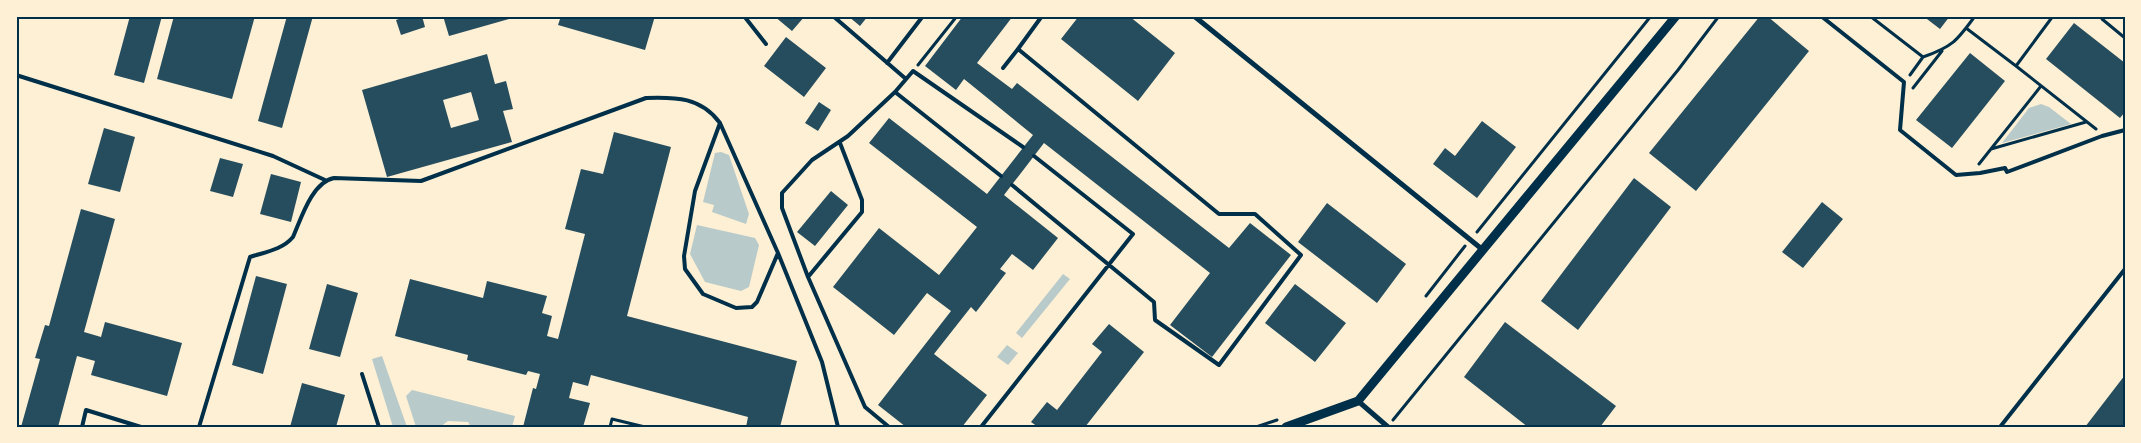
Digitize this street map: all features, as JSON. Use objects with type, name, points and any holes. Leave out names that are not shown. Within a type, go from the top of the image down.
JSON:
[{"type":"street","points":[[1194,16],[1483,250]]},
{"type":"street","points":[[1286,427],[1358,401],[1676,16]]},
{"type":"street","points":[[1358,401],[1389,426]]},
{"type":"lane","points":[[744,16],[766,44]]},
{"type":"lane","points":[[833,16],[906,79]]},
{"type":"lane","points":[[888,63],[923,16]]},
{"type":"lane","points":[[1003,68],[1042,16]]},
{"type":"lane","points":[[1821,16],[1904,82],[1900,130],[1956,175],[2005,168],[2007,172],[2102,136],[2125,130]]},
{"type":"lane","points":[[1012,185],[1154,302],[1155,320],[1219,365],[1301,255],[1255,214],[1219,214],[1018,49]]},
{"type":"lane","points":[[889,427],[865,407],[808,277],[782,208],[782,193],[812,160],[840,143],[895,92],[913,71],[1023,147]]},
{"type":"lane","points":[[16,75],[272,156],[325,180]]},
{"type":"lane","points":[[895,92],[1001,176]]},
{"type":"lane","points":[[198,427],[250,257],[288,244],[316,188],[325,180],[334,178],[421,181],[646,98],[672,98],[695,103],[711,112],[720,123],[778,253],[822,362],[838,427]]},
{"type":"lane","points":[[720,123],[695,191],[684,256],[685,269],[703,294],[736,308],[752,307],[758,302],[778,253]]},
{"type":"lane","points":[[808,277],[862,212],[862,200],[840,143]]},
{"type":"lane","points":[[981,427],[1133,234],[1034,156]]},
{"type":"lane","points":[[2000,427],[2125,269]]},
{"type":"lane","points":[[362,374],[379,427]]},
{"type":"lane","points":[[82,427],[86,410],[141,427]]},
{"type":"path","points":[[913,71],[957,16]]},
{"type":"path","points":[[1389,426],[1719,16]]},
{"type":"path","points":[[1870,16],[1923,57]]},
{"type":"path","points":[[1904,82],[1923,57],[1942,51],[1958,40],[1975,16]]},
{"type":"path","points":[[2016,66],[2053,16]]},
{"type":"path","points":[[2104,16],[2102,19],[2125,38]]},
{"type":"path","points":[[1966,28],[2087,122],[2102,136]]},
{"type":"path","points":[[1910,92],[1942,51]]},
{"type":"path","points":[[1980,173],[1979,164],[2041,86]]},
{"type":"path","points":[[1992,149],[2087,122]]},
{"type":"path","points":[[1972,164],[1979,164]]},
{"type":"path","points":[[610,427],[612,419],[645,427]]},
{"type":"shaded area","points":[[2041,104],[2049,107],[2071,124],[2002,143],[2029,108]]},
{"type":"shaded area","points":[[721,152],[729,155],[749,214],[746,224],[712,212],[714,205],[703,202],[715,153]]},
{"type":"shaded area","points":[[697,225],[755,238],[759,245],[749,287],[741,291],[705,282],[690,254]]},
{"type":"shaded area","points":[[1063,274],[1070,279],[1022,338],[1016,333]]},
{"type":"shaded area","points":[[1007,345],[1018,353],[1008,365],[997,357]]},
{"type":"shaded area","points":[[382,356],[407,427],[393,427],[372,359]]},
{"type":"shaded area","points":[[412,390],[515,416],[512,427],[471,427],[468,422],[448,421],[440,427],[416,427],[406,396]]},
{"type":"building","points":[[130,16],[162,16],[144,83],[114,75]]},
{"type":"building","points":[[174,16],[255,16],[232,99],[157,79]]},
{"type":"building","points":[[287,16],[313,16],[282,128],[258,121]]},
{"type":"building","points":[[407,16],[422,16],[425,27],[401,35],[396,20]]},
{"type":"building","points":[[443,16],[508,16],[509,19],[449,36]]},
{"type":"building","points":[[561,16],[655,16],[645,50],[558,25]]},
{"type":"building","points":[[774,16],[805,16],[792,31]]},
{"type":"building","points":[[848,16],[868,16],[860,26]]},
{"type":"building","points":[[963,16],[1013,16],[977,63],[1012,89],[1017,83],[1229,248],[1250,223],[1291,255],[1212,357],[1170,325],[1210,273],[1044,143],[1004,195],[1058,238],[1033,270],[1012,254],[1000,269],[1006,273],[976,312],[971,307],[934,354],[987,395],[962,427],[906,427],[878,405],[951,311],[927,293],[894,335],[833,287],[879,228],[939,275],[977,227],[869,143],[889,118],[987,194],[1033,135],[964,79],[956,90],[925,66]]},
{"type":"building","points":[[1079,16],[1129,16],[1175,53],[1138,101],[1061,39]]},
{"type":"building","points":[[1760,16],[1767,16],[1809,51],[1696,191],[1649,153]]},
{"type":"building","points":[[1923,16],[1950,16],[1940,29]]},
{"type":"building","points":[[2074,23],[2125,63],[2125,112],[2120,118],[2046,59]]},
{"type":"building","points":[[786,37],[826,68],[804,97],[764,66]]},
{"type":"building","points":[[1970,53],[2005,81],[1952,148],[1916,120]]},
{"type":"building","points":[[487,54],[495,84],[506,81],[513,109],[503,111],[512,142],[387,177],[362,90]],"holes":[[[471,92],[479,120],[451,128],[443,100]]]},
{"type":"building","points":[[819,102],[831,110],[818,131],[805,123]]},
{"type":"building","points":[[1482,121],[1516,147],[1477,198],[1433,164],[1445,148],[1455,156]]},
{"type":"building","points":[[104,128],[135,137],[120,192],[88,184]]},
{"type":"building","points":[[614,132],[671,147],[627,316],[797,361],[780,427],[746,427],[748,417],[591,375],[588,386],[573,382],[569,398],[590,403],[583,427],[523,427],[533,388],[536,389],[540,374],[528,371],[526,375],[467,360],[468,355],[395,336],[410,279],[483,298],[487,281],[547,296],[542,313],[552,316],[547,336],[558,339],[585,234],[565,229],[581,169],[603,174]]},
{"type":"building","points":[[220,158],[243,164],[233,197],[210,191]]},
{"type":"building","points":[[271,174],[301,182],[291,222],[260,214]]},
{"type":"building","points":[[1634,178],[1671,207],[1578,330],[1541,301]]},
{"type":"building","points":[[831,191],[848,205],[815,246],[797,232]]},
{"type":"building","points":[[1822,202],[1843,219],[1803,268],[1782,252]]},
{"type":"building","points":[[1327,203],[1406,264],[1377,303],[1298,242]]},
{"type":"building","points":[[81,209],[115,219],[84,332],[101,337],[105,322],[182,343],[167,396],[91,375],[95,361],[77,356],[58,427],[21,427],[40,359],[35,358],[45,325],[49,326]]},
{"type":"building","points":[[256,276],[287,284],[263,374],[232,365]]},
{"type":"building","points":[[327,284],[358,293],[340,357],[309,349]]},
{"type":"building","points":[[1295,284],[1346,323],[1315,362],[1265,323]]},
{"type":"building","points":[[1505,322],[1616,406],[1600,427],[1528,427],[1464,377]]},
{"type":"building","points":[[1109,324],[1144,352],[1085,427],[1038,427],[1031,422],[1047,402],[1057,410],[1102,352],[1092,344]]},
{"type":"building","points":[[2125,375],[2125,427],[2085,427]]},
{"type":"building","points":[[302,383],[345,395],[336,427],[290,427]]}]
